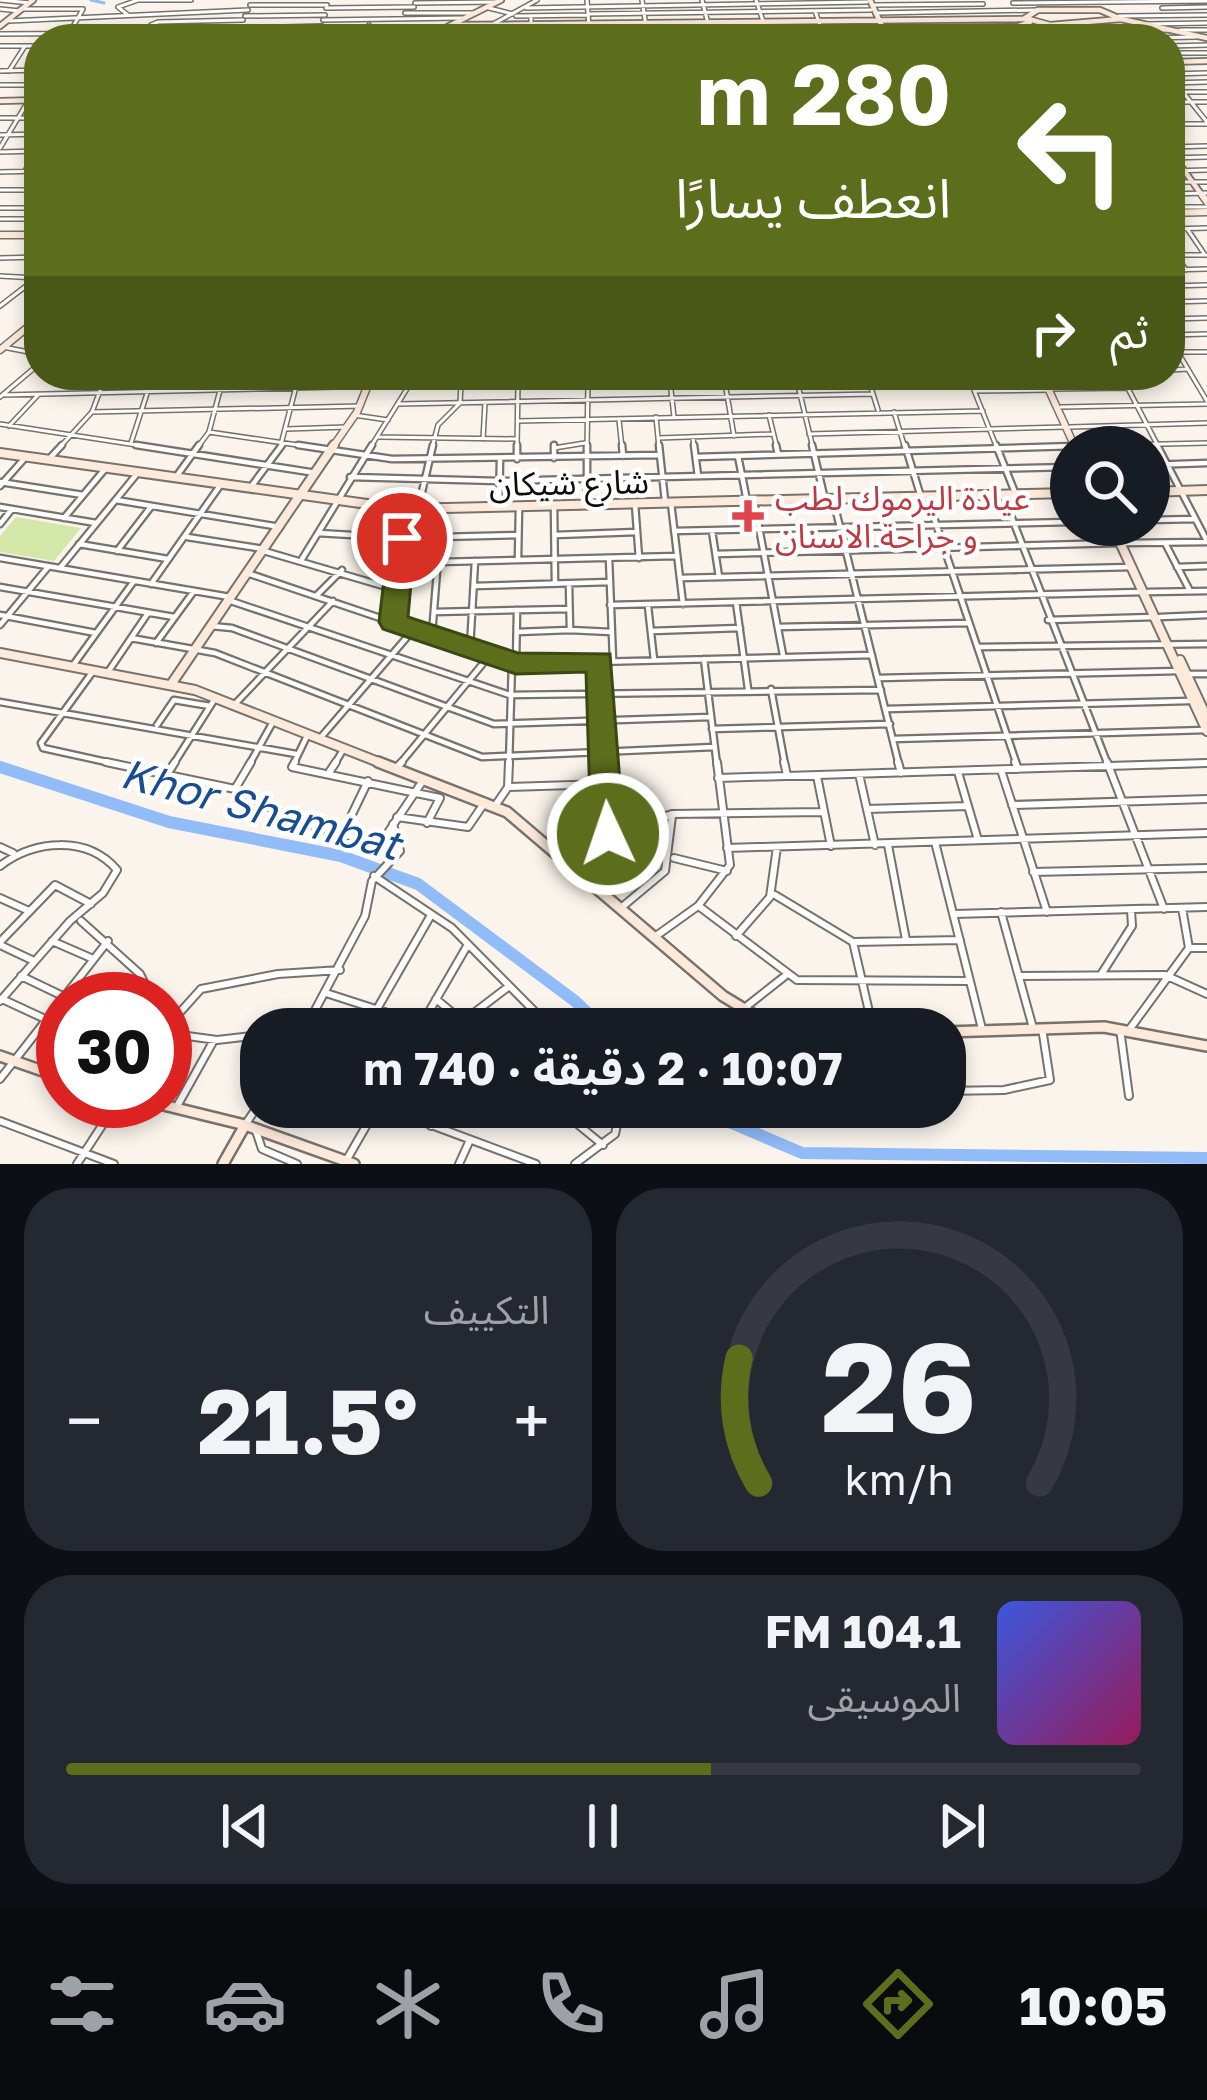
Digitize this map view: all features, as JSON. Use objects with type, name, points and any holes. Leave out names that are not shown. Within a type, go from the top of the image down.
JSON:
[{"type":"street","points":[[0,0],[31,2]]},
{"type":"street","points":[[131,17],[118,7],[137,0],[188,0]]},
{"type":"street","points":[[180,10],[188,0]]},
{"type":"street","points":[[230,10],[234,0]]},
{"type":"street","points":[[397,7],[398,0]]},
{"type":"street","points":[[494,24],[537,0]]},
{"type":"street","points":[[154,24],[225,21],[266,4],[324,20],[431,1],[501,1]]},
{"type":"street","points":[[429,13],[431,1]]},
{"type":"street","points":[[455,24],[501,1]]},
{"type":"street","points":[[454,24],[501,1]]},
{"type":"street","points":[[526,8],[820,1],[877,21],[919,2],[982,2],[990,24]]},
{"type":"street","points":[[1012,2],[1038,8],[1109,1],[1206,3]]},
{"type":"street","points":[[1156,1],[1168,16]]},
{"type":"street","points":[[3,24],[31,2]]},
{"type":"street","points":[[703,2],[708,22]]},
{"type":"street","points":[[757,2],[763,22]]},
{"type":"street","points":[[919,2],[928,19]]},
{"type":"street","points":[[950,2],[956,11]]},
{"type":"street","points":[[1012,2],[1024,19]]},
{"type":"street","points":[[1087,2],[1092,9]]},
{"type":"street","points":[[587,3],[589,24],[928,19],[956,24]]},
{"type":"street","points":[[643,3],[646,24]]},
{"type":"street","points":[[812,3],[819,24]]},
{"type":"street","points":[[1162,8],[1206,3]]},
{"type":"street","points":[[258,16],[266,4]]},
{"type":"street","points":[[404,16],[414,4]]},
{"type":"street","points":[[1065,6],[1092,9],[1130,24]]},
{"type":"street","points":[[552,16],[553,7]]},
{"type":"street","points":[[489,8],[531,16],[814,11],[877,21],[924,12],[971,11],[1059,24]]},
{"type":"street","points":[[1015,24],[1038,8]]},
{"type":"street","points":[[0,10],[83,9],[76,24]]},
{"type":"street","points":[[3,24],[180,10],[247,10],[258,16],[324,20],[429,13],[464,18]]},
{"type":"street","points":[[971,11],[976,19]]},
{"type":"street","points":[[404,16],[476,13]]},
{"type":"street","points":[[934,24],[987,15]]},
{"type":"street","points":[[1098,24],[1207,15]]},
{"type":"street","points":[[531,16],[532,24]]},
{"type":"street","points":[[1160,16],[1166,24]]},
{"type":"street","points":[[1000,24],[1024,19]]},
{"type":"street","points":[[370,24],[371,20]]},
{"type":"street","points":[[1185,53],[1207,53],[1204,39]]},
{"type":"street","points":[[8,71],[24,47]]},
{"type":"street","points":[[1185,53],[1192,62]]},
{"type":"street","points":[[1185,61],[1207,62]]},
{"type":"street","points":[[0,71],[24,70]]},
{"type":"street","points":[[1185,95],[1207,123]]},
{"type":"street","points":[[1185,103],[1207,102]]},
{"type":"street","points":[[0,150],[24,107]]},
{"type":"street","points":[[0,118],[24,118]]},
{"type":"street","points":[[0,134],[24,134]]},
{"type":"street","points":[[1185,172],[1206,202]]},
{"type":"street","points":[[1185,182],[1207,182]]},
{"type":"street","points":[[0,190],[24,190]]},
{"type":"street","points":[[0,219],[14,190]]},
{"type":"street","points":[[1188,229],[1207,228]]},
{"type":"street","points":[[1188,229],[1206,255]]},
{"type":"street","points":[[1186,270],[1207,269]]},
{"type":"street","points":[[0,306],[24,288]]},
{"type":"street","points":[[0,298],[9,299]]},
{"type":"street","points":[[1061,407],[1207,403],[1185,364]]},
{"type":"street","points":[[1,396],[24,377]]},
{"type":"street","points":[[1198,386],[1207,386]]},
{"type":"street","points":[[1,396],[184,390]]},
{"type":"street","points":[[174,479],[209,432],[221,390]]},
{"type":"street","points":[[248,491],[284,443],[297,390]]},
{"type":"street","points":[[168,682],[280,527],[368,390]]},
{"type":"street","points":[[302,560],[406,390]]},
{"type":"street","points":[[418,509],[440,422],[460,403],[459,390]]},
{"type":"street","points":[[517,459],[518,390]]},
{"type":"street","points":[[587,506],[589,390]]},
{"type":"street","points":[[670,390],[674,417]]},
{"type":"street","points":[[725,390],[734,436]]},
{"type":"street","points":[[799,390],[813,453],[847,550],[902,773]]},
{"type":"street","points":[[872,390],[878,412]]},
{"type":"street","points":[[1016,495],[976,392],[1026,390]]},
{"type":"street","points":[[1051,390],[1068,426]]},
{"type":"street","points":[[1052,390],[1068,426]]},
{"type":"street","points":[[1129,390],[1148,425]]},
{"type":"street","points":[[131,443],[148,391]]},
{"type":"street","points":[[48,460],[92,412],[100,392]]},
{"type":"street","points":[[9,425],[38,394]]},
{"type":"street","points":[[398,404],[873,394]]},
{"type":"street","points":[[484,440],[485,403]]},
{"type":"street","points":[[92,412],[361,406]]},
{"type":"street","points":[[518,422],[983,411]]},
{"type":"street","points":[[894,412],[962,597],[1018,770]]},
{"type":"street","points":[[354,415],[388,420]]},
{"type":"street","points":[[769,415],[778,454]]},
{"type":"street","points":[[656,417],[682,604]]},
{"type":"street","points":[[619,419],[623,456]]},
{"type":"street","points":[[1108,426],[1207,423]]},
{"type":"street","points":[[0,424],[316,473]]},
{"type":"street","points":[[286,429],[346,427]]},
{"type":"street","points":[[809,434],[1050,427]]},
{"type":"street","points":[[209,432],[364,456],[430,460],[660,455]]},
{"type":"street","points":[[659,438],[773,434]]},
{"type":"street","points":[[693,436],[698,476]]},
{"type":"street","points":[[376,437],[518,439]]},
{"type":"street","points":[[554,458],[554,444],[586,443]]},
{"type":"street","points":[[1170,445],[1207,443]]},
{"type":"street","points":[[696,457],[1050,448]]},
{"type":"street","points":[[932,451],[938,470]]},
{"type":"street","points":[[884,452],[890,471]]},
{"type":"street","name":"شارع شيكان","points":[[0,453],[334,503],[405,509],[1050,494]]},
{"type":"street","points":[[739,456],[760,529],[784,657]]},
{"type":"street","points":[[1,484],[27,457]]},
{"type":"street","points":[[499,507],[500,460]]},
{"type":"street","points":[[1170,464],[1207,463]]},
{"type":"street","points":[[1170,466],[1207,541],[1170,543]]},
{"type":"street","points":[[350,477],[500,481],[1050,467]]},
{"type":"street","points":[[64,518],[105,469]]},
{"type":"street","points":[[60,568],[136,474]]},
{"type":"street","points":[[1,484],[83,495]]},
{"type":"street","points":[[152,584],[219,487]]},
{"type":"street","points":[[1170,491],[1207,490]]},
{"type":"street","points":[[1003,495],[1164,909]]},
{"type":"street","points":[[116,500],[280,527]]},
{"type":"street","points":[[635,504],[639,558]]},
{"type":"street","points":[[554,506],[555,584]]},
{"type":"street","points":[[117,551],[151,507]]},
{"type":"street","points":[[518,507],[518,559]]},
{"type":"street","points":[[0,508],[96,524]]},
{"type":"street","points":[[432,635],[442,508]]},
{"type":"street","points":[[0,524],[12,509]]},
{"type":"street","points":[[393,622],[405,509]]},
{"type":"street","points":[[1170,520],[1195,519]]},
{"type":"street","points":[[674,532],[1050,522]]},
{"type":"street","points":[[712,530],[719,577]]},
{"type":"street","points":[[555,535],[637,532]]},
{"type":"street","points":[[316,533],[402,538]]},
{"type":"street","points":[[440,537],[518,535]]},
{"type":"street","points":[[184,537],[264,550],[397,590]]},
{"type":"street","points":[[79,544],[169,560]]},
{"type":"street","points":[[716,554],[1050,544]]},
{"type":"street","points":[[1124,546],[1146,592]]},
{"type":"street","points":[[1124,546],[1207,718]]},
{"type":"street","points":[[1167,546],[1190,592]]},
{"type":"street","points":[[399,563],[677,556]]},
{"type":"street","points":[[609,558],[613,661]]},
{"type":"street","points":[[0,559],[229,599],[510,695],[881,690]]},
{"type":"street","points":[[470,648],[475,561]]},
{"type":"street","points":[[1178,567],[1207,566]]},
{"type":"street","points":[[0,626],[48,567]]},
{"type":"street","points":[[680,578],[1132,567]]},
{"type":"street","points":[[316,596],[342,570]]},
{"type":"street","points":[[248,572],[514,663],[872,655]]},
{"type":"street","points":[[73,666],[134,581]]},
{"type":"street","points":[[474,586],[610,582]]},
{"type":"street","points":[[569,584],[570,630]]},
{"type":"street","points":[[0,587],[174,617]]},
{"type":"street","points":[[156,643],[194,591]]},
{"type":"street","points":[[610,605],[1207,591]]},
{"type":"street","points":[[235,704],[333,602]]},
{"type":"street","points":[[736,602],[748,689]]},
{"type":"street","points":[[648,604],[654,660]]},
{"type":"street","points":[[434,612],[569,609]]},
{"type":"street","points":[[508,788],[517,610]]},
{"type":"street","points":[[108,672],[148,613]]},
{"type":"street","points":[[4,616],[96,633]]},
{"type":"street","points":[[1048,620],[1207,616]]},
{"type":"street","points":[[778,627],[969,623]]},
{"type":"street","points":[[211,626],[288,648],[488,723],[710,717]]},
{"type":"street","points":[[651,631],[740,628]]},
{"type":"street","points":[[322,736],[414,629]]},
{"type":"street","points":[[517,632],[611,632]]},
{"type":"street","points":[[130,638],[194,650],[265,672],[482,757],[508,752],[714,748]]},
{"type":"street","points":[[977,647],[1207,644]]},
{"type":"street","points":[[0,653],[168,682],[213,702]]},
{"type":"street","points":[[398,766],[490,655]]},
{"type":"street","points":[[654,937],[698,906],[728,872],[704,659]]},
{"type":"street","points":[[600,662],[608,834]]},
{"type":"street","points":[[94,670],[41,743],[43,748],[235,788],[292,819],[342,836],[379,842],[426,778]]},
{"type":"street","points":[[878,678],[1207,674]]},
{"type":"street","points":[[168,682],[174,700]]},
{"type":"street","points":[[771,689],[787,775]]},
{"type":"street","points":[[174,700],[235,704],[490,804],[572,865],[741,1008]]},
{"type":"street","points":[[156,727],[174,700]]},
{"type":"street","points":[[168,773],[213,702]]},
{"type":"street","points":[[886,709],[1200,702]]},
{"type":"street","points":[[893,739],[1207,730],[1200,702]]},
{"type":"street","points":[[0,703],[296,754]]},
{"type":"street","points":[[235,788],[275,718]]},
{"type":"street","points":[[712,729],[890,724]]},
{"type":"street","points":[[309,731],[292,767],[441,799],[427,824]]},
{"type":"street","points":[[328,773],[346,746]]},
{"type":"street","points":[[718,778],[1207,763]]},
{"type":"street","points":[[1000,770],[1047,912]]},
{"type":"street","points":[[958,772],[978,840]]},
{"type":"street","points":[[859,774],[875,844]]},
{"type":"street","points":[[817,776],[831,846]]},
{"type":"street","points":[[342,836],[368,780]]},
{"type":"street","points":[[395,821],[468,827],[508,788],[605,784]]},
{"type":"street","points":[[1012,805],[1207,799]]},
{"type":"street","points":[[867,809],[968,806]]},
{"type":"street","points":[[572,865],[608,834],[672,814],[824,812]]},
{"type":"street","points":[[622,907],[662,876],[674,858],[672,814]]},
{"type":"street","points":[[317,1008],[365,916],[374,876],[400,851],[395,821]]},
{"type":"street","points":[[728,848],[1207,833]]},
{"type":"street","points":[[935,842],[982,1030]]},
{"type":"street","points":[[888,845],[906,940]]},
{"type":"street","points":[[0,847],[13,854],[81,847],[107,856],[116,866],[115,876],[79,919],[52,941],[1,1000],[36,1015]]},
{"type":"street","points":[[736,936],[775,895],[777,847]]},
{"type":"street","points":[[0,866],[13,854]]},
{"type":"street","points":[[674,858],[728,872]]},
{"type":"street","points":[[1034,872],[1207,868]]},
{"type":"street","points":[[374,876],[432,913],[530,1008]]},
{"type":"street","points":[[34,961],[0,944],[29,910],[58,884],[91,904]]},
{"type":"street","points":[[775,895],[854,942],[959,940]]},
{"type":"street","points":[[0,898],[29,910]]},
{"type":"street","points":[[698,906],[786,975],[821,984],[970,981]]},
{"type":"street","points":[[954,914],[1207,907]]},
{"type":"street","points":[[1182,908],[1190,948]]},
{"type":"street","points":[[1101,974],[1132,926],[1131,910]]},
{"type":"street","points":[[966,1091],[1004,1090],[1050,1080],[1001,912]]},
{"type":"street","points":[[378,1008],[432,913]]},
{"type":"street","points":[[79,919],[138,972]]},
{"type":"street","points":[[52,941],[92,959]]},
{"type":"street","points":[[83,972],[108,941]]},
{"type":"street","points":[[854,942],[868,1008]]},
{"type":"street","points":[[431,1008],[468,945]]},
{"type":"street","points":[[1129,1096],[1125,1029],[1190,948],[1207,948]]},
{"type":"street","points":[[192,999],[200,989],[340,970]]},
{"type":"street","points":[[745,1008],[786,975]]},
{"type":"street","points":[[1019,976],[1165,975],[1207,994]]},
{"type":"street","points":[[21,976],[36,983]]},
{"type":"street","points":[[481,1008],[508,987]]},
{"type":"street","points":[[326,993],[371,1008]]},
{"type":"street","points":[[436,999],[447,1008]]},
{"type":"street","points":[[0,1078],[6,1058],[36,1026]]},
{"type":"street","points":[[966,1031],[1125,1029],[1207,1046]]},
{"type":"street","points":[[192,1036],[240,1037]]},
{"type":"street","points":[[192,1079],[214,1040]]},
{"type":"street","points":[[6,1058],[36,1069]]},
{"type":"street","points":[[192,1112],[240,1124]]},
{"type":"street","points":[[0,1121],[114,1164]]},
{"type":"street","points":[[77,1164],[100,1128]]},
{"type":"street","points":[[223,1164],[249,1128]]},
{"type":"street","points":[[251,1128],[262,1149],[297,1164]]},
{"type":"street","points":[[253,1128],[350,1163],[369,1128]]},
{"type":"street","points":[[436,1128],[536,1164]]},
{"type":"street","points":[[582,1128],[603,1145]]},
{"type":"street","points":[[575,1164],[618,1128]]},
{"type":"street","points":[[459,1164],[470,1141]]},
{"type":"green space","points":[[16,517],[81,528],[54,561],[0,552],[0,536]]},
{"type":"waterway","points":[[91,0],[104,3]]},
{"type":"waterway","name":"Khor Shambat","points":[[0,767],[169,822],[341,856],[418,884],[582,1008]]},
{"type":"waterway","name":"Khor Shambat","points":[[743,1128],[802,1153],[1207,1158]]},
{"type":"place","name":"عيادة اليرموك لطب و جراحة الاسنان","points":[[748,516]]},
{"type":"route","points":[[402,538],[393,622],[516,664],[600,662],[608,834]]}]
